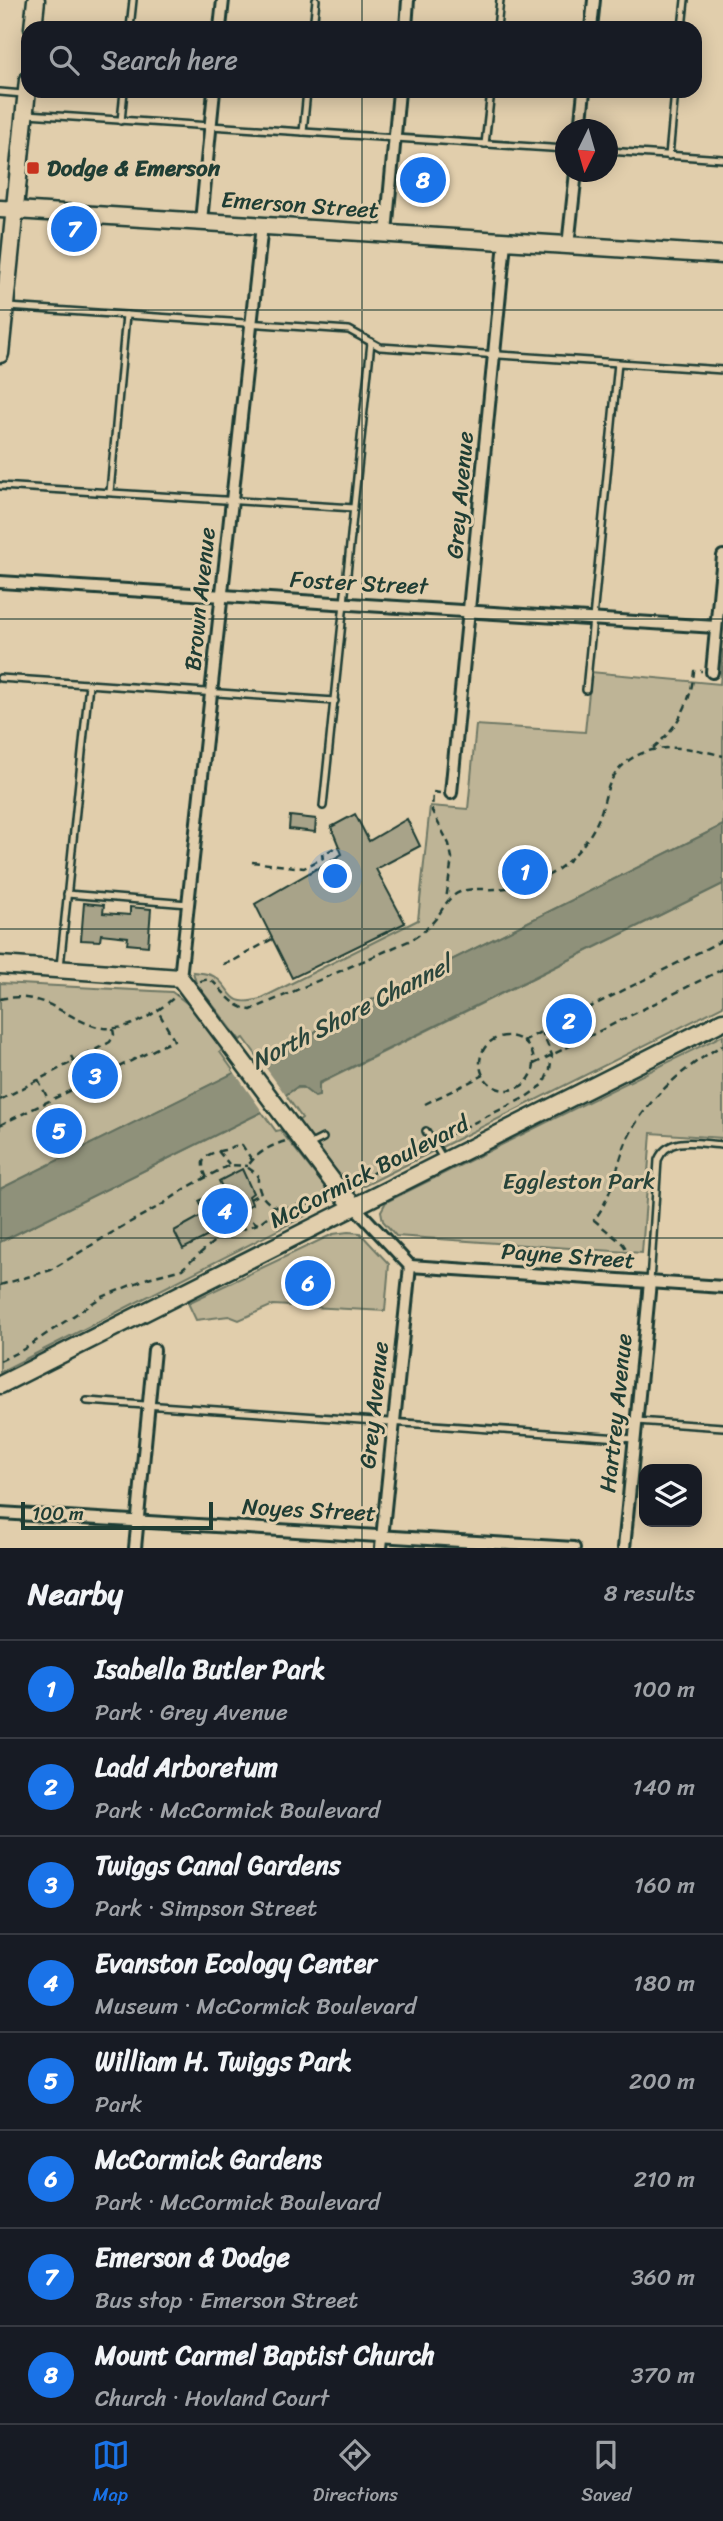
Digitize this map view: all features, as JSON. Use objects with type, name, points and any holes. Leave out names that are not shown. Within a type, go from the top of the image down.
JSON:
[{"type":"main road","points":[[34,21],[36,0]]},
{"type":"main road","points":[[0,354],[1,324],[5,307],[7,210],[26,98]]},
{"type":"main road","name":"Emerson Street","points":[[7,210],[723,255]]},
{"type":"main road","points":[[0,965],[180,978],[232,1045],[288,1133],[306,1146],[353,1205]]},
{"type":"main road","name":"McCormick Boulevard","points":[[0,1385],[723,1021]]},
{"type":"street","points":[[221,21],[223,0]]},
{"type":"street","points":[[406,21],[408,0]]},
{"type":"street","points":[[592,21],[594,0]]},
{"type":"street","points":[[201,221],[213,98]]},
{"type":"street","points":[[386,233],[398,98]]},
{"type":"street","points":[[581,119],[583,98]]},
{"type":"street","points":[[568,246],[575,182]]},
{"type":"street","name":"Brown Avenue","points":[[180,978],[262,225]]},
{"type":"street","name":"Grey Avenue","points":[[451,793],[505,242]]},
{"type":"street","points":[[712,672],[723,556]]},
{"type":"street","name":"Foster Street","points":[[0,582],[716,627]]},
{"type":"street","points":[[353,1205],[410,1266]]},
{"type":"street","name":"Grey Avenue","points":[[381,1548],[410,1266]]},
{"type":"street","name":"Payne Street","points":[[410,1266],[723,1287]]},
{"type":"street","name":"Hartrey Avenue","points":[[624,1548],[650,1282]]},
{"type":"street","points":[[135,1548],[154,1350]]},
{"type":"street","name":"Noyes Street","points":[[0,1513],[574,1548]]},
{"type":"lane","points":[[131,21],[133,0]]},
{"type":"lane","points":[[314,21],[316,0]]},
{"type":"lane","points":[[498,21],[500,0]]},
{"type":"lane","points":[[683,21],[685,0]]},
{"type":"lane","points":[[0,92],[21,88]]},
{"type":"lane","points":[[121,121],[123,98]]},
{"type":"lane","points":[[303,132],[306,98]]},
{"type":"lane","points":[[485,144],[490,98]]},
{"type":"lane","points":[[669,156],[674,98]]},
{"type":"lane","points":[[24,114],[555,148]]},
{"type":"lane","points":[[618,152],[723,159]]},
{"type":"lane","points":[[5,307],[349,330],[380,347],[723,370]]},
{"type":"lane","points":[[110,492],[126,315]]},
{"type":"lane","points":[[323,806],[371,342]]},
{"type":"lane","points":[[586,690],[618,363]]},
{"type":"lane","points":[[0,486],[354,508]]},
{"type":"lane","points":[[0,678],[335,701]]},
{"type":"lane","points":[[60,970],[89,684]]},
{"type":"lane","points":[[67,894],[188,904]]},
{"type":"lane","points":[[426,1131],[444,1160]]},
{"type":"lane","points":[[306,1146],[323,1138]]},
{"type":"lane","points":[[650,1282],[658,1160],[662,1150],[672,1144],[723,1145]]},
{"type":"lane","points":[[87,1401],[635,1439]]},
{"type":"lane","points":[[636,1421],[723,1427]]},
{"type":"path","points":[[446,900],[471,889],[509,887],[548,875],[577,852],[598,822],[611,781],[621,768],[668,735],[684,711],[693,687],[694,671],[712,672]]},
{"type":"path","points":[[652,748],[685,747],[723,756]]},
{"type":"path","points":[[198,981],[210,979],[230,1001],[251,1010],[411,940],[431,925],[446,900],[452,858],[449,844],[432,811],[433,792],[451,793]]},
{"type":"path","points":[[252,862],[304,868],[323,859],[322,855],[334,848]]},
{"type":"path","points":[[223,964],[272,939]]},
{"type":"path","points":[[523,1041],[723,940]]},
{"type":"path","points":[[534,1064],[723,969]]},
{"type":"path","points":[[0,999],[33,1000],[92,1027],[113,1029],[137,1022],[158,1011],[176,996]]},
{"type":"path","points":[[0,1125],[174,1040],[158,1011]]},
{"type":"path","points":[[0,1100],[110,1042],[114,1035],[113,1029]]},
{"type":"path","points":[[350,1184],[514,1103],[542,1085],[550,1069],[552,1055],[542,1032]]},
{"type":"path","points":[[506,1036],[523,1041],[533,1055],[534,1064],[528,1080],[513,1089],[496,1087],[484,1075],[481,1058],[490,1043],[506,1036]]},
{"type":"path","points":[[632,1258],[623,1244],[594,1220],[610,1191],[626,1141],[646,1110],[667,1086],[723,1045]]},
{"type":"path","points":[[71,1056],[86,1083]]},
{"type":"path","points":[[44,1069],[47,1074]]},
{"type":"path","points":[[425,1104],[484,1075]]},
{"type":"path","points":[[38,1079],[49,1101]]},
{"type":"path","points":[[248,1166],[288,1133]]},
{"type":"path","points":[[207,1178],[203,1164],[205,1156],[218,1151],[236,1145],[242,1146],[252,1161]]},
{"type":"path","points":[[218,1151],[231,1165]]},
{"type":"path","points":[[0,1284],[51,1270],[67,1262],[177,1193],[231,1165],[248,1166],[258,1175],[261,1193],[268,1204],[279,1208],[310,1204],[326,1198]]},
{"type":"path","points":[[250,1199],[261,1193]]},
{"type":"path","points":[[0,1361],[24,1349],[112,1292],[182,1269],[219,1237],[258,1224],[279,1208]]},
{"type":"path","points":[[236,1230],[238,1222],[247,1218],[258,1224]]},
{"type":"green space","points":[[723,649],[723,825],[331,1020],[312,1034],[260,1060],[244,1038],[240,1040],[196,983],[193,972],[215,977],[236,999],[260,999],[418,920],[430,806],[468,809],[476,725],[585,732],[591,672],[720,684]]},
{"type":"green space","points":[[723,884],[723,1006],[364,1186],[349,1185],[298,1121],[302,1118],[285,1094],[302,1088],[319,1095],[319,1084]]},
{"type":"green space","points":[[0,983],[172,992],[192,1007],[223,1049],[220,1052],[235,1073],[0,1189]]},
{"type":"green space","name":"Eggleston Park","points":[[723,1035],[723,1138],[651,1133],[642,1253],[396,1236],[383,1221],[381,1211],[386,1202]]},
{"type":"green space","points":[[262,1112],[276,1131],[280,1130],[325,1187],[326,1198],[313,1212],[0,1372],[0,1242]]},
{"type":"green space","points":[[360,1233],[389,1264],[385,1311],[273,1305],[239,1320],[229,1316],[196,1320],[188,1303],[333,1234]]},
{"type":"water","name":"North Shore Channel","points":[[723,825],[723,884],[319,1083],[319,1096],[315,1097],[302,1087],[297,1087],[262,1112],[0,1242],[0,1189],[312,1034],[331,1020]]},
{"type":"pier","points":[[258,1057],[287,1097],[264,1114],[233,1070]]},
{"type":"building","points":[[413,158],[435,160],[432,201],[410,199]]},
{"type":"building","points":[[355,814],[369,841],[407,819],[420,846],[376,869],[405,923],[292,978],[255,904],[342,854],[331,827]]},
{"type":"building","points":[[290,816],[316,819],[315,832],[289,829]]},
{"type":"building","points":[[84,903],[104,905],[103,913],[130,915],[130,907],[151,909],[148,946],[127,944],[128,937],[101,934],[100,941],[81,940]]},
{"type":"building","points":[[242,1169],[253,1193],[249,1196],[252,1204],[245,1208],[247,1214],[238,1219],[236,1216],[231,1219],[228,1216],[213,1223],[216,1232],[183,1249],[174,1231],[205,1214],[199,1201],[223,1189],[219,1181]]},
{"type":"place","name":"Dodge & Emerson","points":[[33,168]]},
{"type":"place","name":"Mount Carmel Baptist Church","points":[[423,180]]},
{"type":"place","name":"Emerson & Dodge","points":[[74,229]]},
{"type":"place","name":"Isabella Butler Park","points":[[525,872]]},
{"type":"place","name":"Ladd Arboretum","points":[[569,1021]]},
{"type":"place","name":"Twiggs Canal Gardens","points":[[95,1076]]},
{"type":"place","name":"William H. Twiggs Park","points":[[59,1131]]},
{"type":"place","name":"Evanston Ecology Center","points":[[225,1211]]},
{"type":"place","name":"McCormick Gardens","points":[[308,1283]]}]
